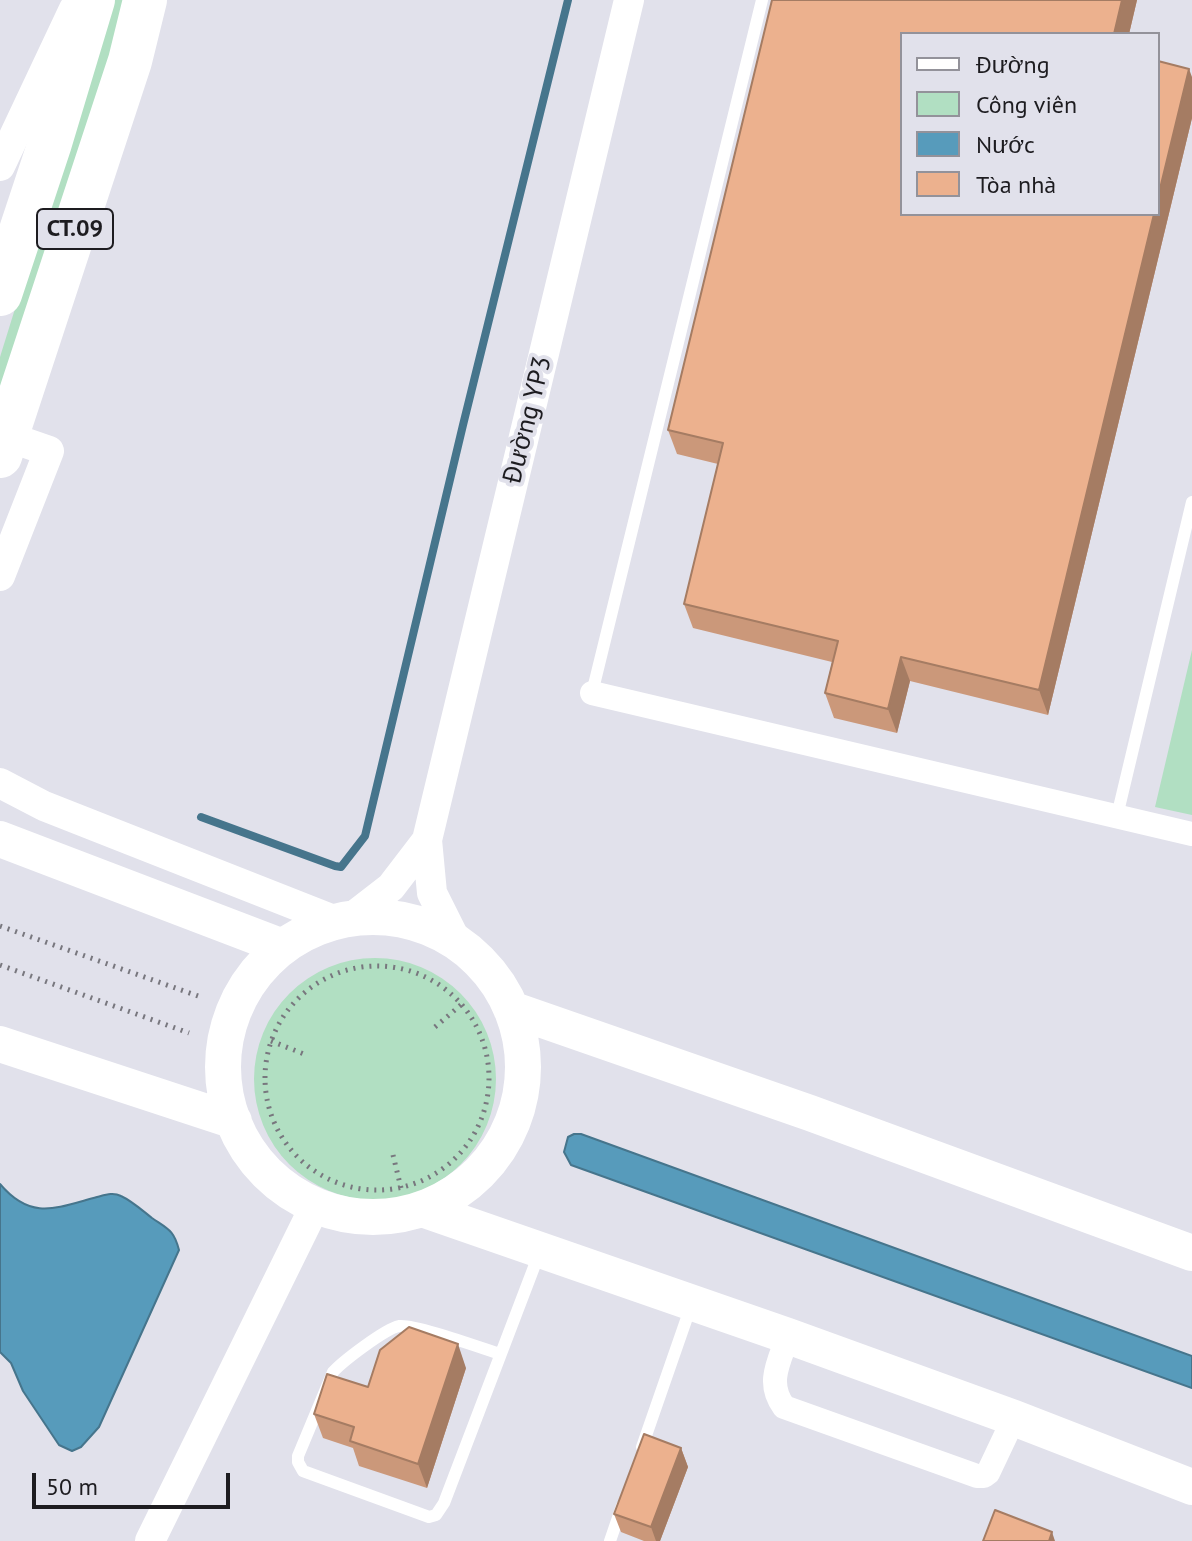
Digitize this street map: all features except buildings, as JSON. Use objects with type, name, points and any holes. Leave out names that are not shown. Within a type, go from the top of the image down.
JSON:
[{"type":"highway","name":"CT.09","points":[[0,294],[93,0]]},
{"type":"highway","name":"CT.09","points":[[0,456],[130,61],[145,0]]},
{"type":"main road","points":[[0,839],[283,947]]},
{"type":"main road","points":[[370,917],[407,921],[457,943],[488,971],[502,992],[511,1009],[520,1040],[520,1092],[509,1129],[489,1162],[450,1195],[411,1198],[388,1217],[344,1214],[315,1206],[285,1188],[248,1150],[234,1121],[225,1089],[223,1067],[230,1023],[249,984],[262,966],[295,938],[315,928],[344,920],[370,917]]},
{"type":"main road","points":[[511,1009],[810,1113],[1192,1253]]},
{"type":"main road","points":[[0,1044],[234,1121]]},
{"type":"main road","points":[[411,1198],[540,1251],[788,1336],[1192,1487]]},
{"type":"street","points":[[0,166],[78,0]]},
{"type":"street","name":"Đường YP3","points":[[427,840],[629,0]]},
{"type":"street","points":[[0,434],[49,451],[0,576]]},
{"type":"street","points":[[592,693],[1192,834]]},
{"type":"street","points":[[0,783],[44,806],[344,920],[391,887],[427,840]]},
{"type":"street","points":[[427,840],[432,893],[457,943]]},
{"type":"street","points":[[150,1541],[315,1206]]},
{"type":"street","points":[[788,1336],[774,1378],[777,1397],[784,1407],[799,1413],[977,1476],[988,1473],[1014,1418]]},
{"type":"lane","points":[[592,693],[762,0]]},
{"type":"lane","points":[[1117,816],[1192,502]]},
{"type":"lane","points":[[500,1354],[413,1327],[398,1326],[341,1363],[333,1372],[298,1456],[300,1467],[303,1471],[429,1517],[436,1515],[444,1503],[540,1251]]},
{"type":"lane","points":[[636,1466],[693,1302]]},
{"type":"lane","points":[[610,1541],[625,1496]]},
{"type":"path","points":[[0,926],[201,997]]},
{"type":"path","points":[[0,965],[189,1033]]},
{"type":"path","points":[[362,966],[409,969],[438,983],[462,1004],[479,1031],[488,1062],[489,1086],[483,1117],[467,1146],[451,1163],[424,1181],[411,1198],[345,1186],[316,1173],[292,1151],[275,1125],[266,1094],[266,1062],[271,1041],[283,1017],[304,992],[331,975],[362,966]]},
{"type":"path","points":[[435,1027],[462,1004]]},
{"type":"path","points":[[271,1041],[304,1054]]},
{"type":"path","points":[[393,1155],[411,1198]]},
{"type":"green space","points":[[111,0],[128,0],[0,410],[0,357]]},
{"type":"green space","points":[[1192,650],[1192,815],[1155,807]]},
{"type":"green space","points":[[375,958],[399,960],[421,967],[461,993],[487,1033],[494,1055],[494,1103],[487,1125],[461,1165],[421,1191],[399,1198],[375,1200],[351,1198],[329,1191],[289,1165],[263,1125],[256,1103],[254,1079],[256,1055],[263,1033],[289,993],[329,967],[351,960]]},
{"type":"water","points":[[574,1134],[1192,1356],[1192,1388],[571,1165],[564,1152],[568,1137]]},
{"type":"water","points":[[0,1184],[11,1196],[34,1207],[56,1207],[118,1195],[170,1231],[179,1250],[99,1427],[81,1447],[72,1451],[59,1445],[23,1391],[11,1363],[0,1352]]},
{"type":"waterway","points":[[201,817],[341,867],[365,836],[568,0]]}]
